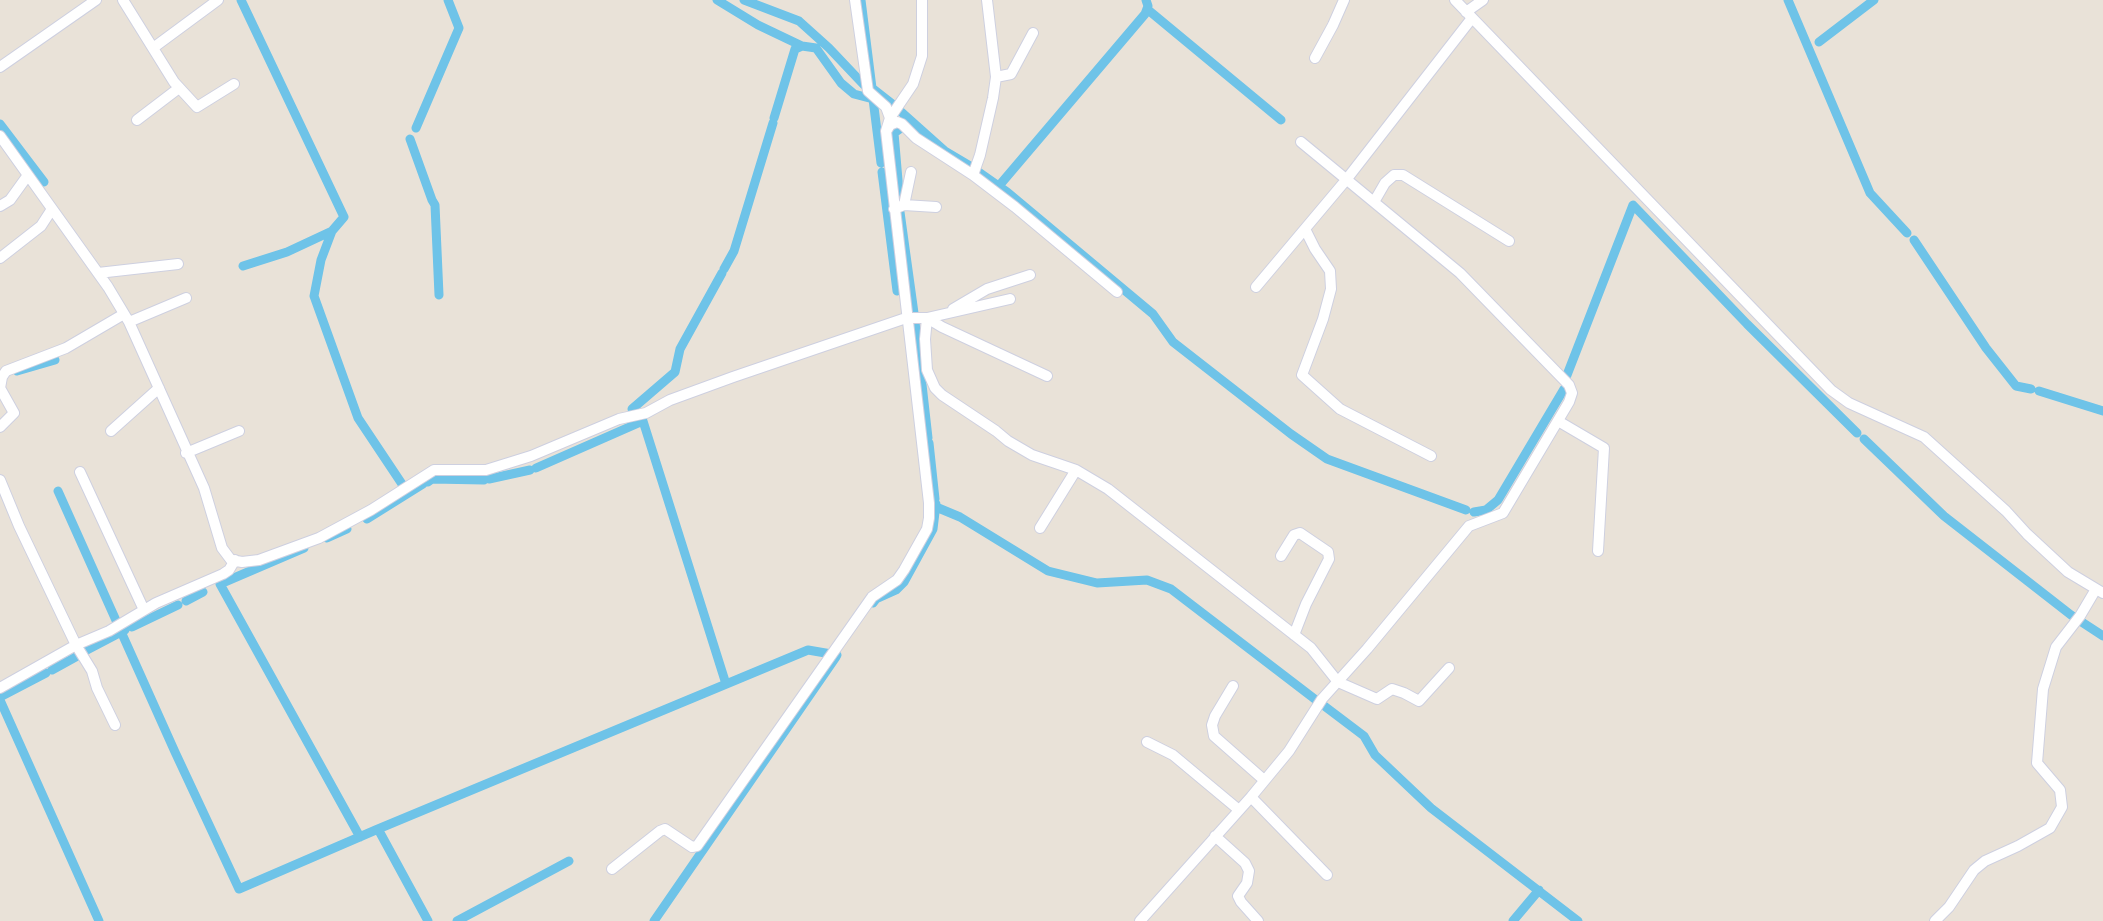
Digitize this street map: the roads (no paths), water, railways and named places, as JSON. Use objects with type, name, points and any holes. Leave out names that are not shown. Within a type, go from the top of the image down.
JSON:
[{"type":"street","points":[[0,67],[96,0]]},
{"type":"street","points":[[123,0],[179,88],[197,107],[234,84]]},
{"type":"street","points":[[153,48],[218,0]]},
{"type":"street","points":[[855,0],[868,91],[886,107],[890,118]]},
{"type":"street","points":[[612,869],[665,829],[692,847],[697,846],[872,597],[897,580],[927,529],[929,503],[906,318],[899,207],[886,131],[890,118],[913,84],[922,56],[922,0]]},
{"type":"street","points":[[973,176],[980,155],[996,77],[987,0]]},
{"type":"street","points":[[1315,58],[1344,0]]},
{"type":"street","points":[[1455,0],[1831,390],[1849,403],[1924,437],[2006,511],[2061,565],[2099,591],[2056,647],[2044,689],[2036,763],[2060,790],[2062,807],[2050,828],[2018,846],[1985,861],[1974,870],[1949,907],[1935,921]]},
{"type":"street","points":[[1256,287],[1346,180],[1469,15],[1483,0]]},
{"type":"street","points":[[996,77],[1011,74],[1033,33]]},
{"type":"street","points":[[137,120],[179,88]]},
{"type":"street","points":[[886,131],[890,125],[898,122],[902,124],[916,138],[1015,207],[1117,292]]},
{"type":"street","points":[[0,136],[98,273],[126,318],[159,388],[186,453],[204,488],[222,548],[231,560],[242,562],[259,560],[319,538],[371,510],[434,470],[486,470],[531,456],[619,419],[646,412],[670,400],[733,377],[906,318],[928,318],[1010,300]]},
{"type":"street","points":[[1140,921],[1251,797],[1288,751],[1322,699],[1469,526],[1503,513],[1569,402],[1572,393],[1570,385],[1460,273],[1301,142]]},
{"type":"street","points":[[899,207],[911,172]]},
{"type":"street","points":[[1374,202],[1385,183],[1394,174],[1403,176],[1509,241]]},
{"type":"street","points":[[0,206],[10,200],[28,176]]},
{"type":"street","points":[[899,207],[936,206]]},
{"type":"street","points":[[0,258],[41,226],[52,209]]},
{"type":"street","points":[[1305,228],[1330,271],[1331,289],[1323,319],[1302,375],[1340,409],[1431,456]]},
{"type":"street","points":[[98,273],[178,264]]},
{"type":"street","points":[[946,314],[987,289],[1030,275]]},
{"type":"street","points":[[0,427],[14,413],[0,388],[2,377],[6,371],[66,348],[126,318],[186,298]]},
{"type":"street","points":[[928,318],[942,327],[1047,376]]},
{"type":"street","points":[[928,318],[925,339],[927,370],[935,388],[942,395],[1008,441],[1032,455],[1076,470],[1108,490],[1311,648],[1338,682],[1377,699],[1392,689],[1419,701],[1449,668]]},
{"type":"street","points":[[111,432],[159,388]]},
{"type":"street","points":[[1558,421],[1604,448],[1598,550]]},
{"type":"street","points":[[186,453],[239,431]]},
{"type":"street","points":[[1040,528],[1076,470]]},
{"type":"street","points":[[80,472],[144,610]]},
{"type":"street","points":[[0,480],[19,526],[76,646],[92,671],[97,688],[115,725]]},
{"type":"street","points":[[1281,556],[1294,535],[1300,533],[1328,552],[1329,559],[1306,604],[1294,635]]},
{"type":"street","points":[[0,688],[184,589],[223,574],[236,560]]},
{"type":"street","points":[[1233,686],[1214,716],[1212,725],[1214,736],[1264,780]]},
{"type":"street","points":[[1147,742],[1173,756],[1239,810]]},
{"type":"street","points":[[1251,797],[1327,875]]},
{"type":"street","points":[[1215,836],[1245,863],[1249,871],[1247,883],[1238,896],[1258,921]]},
{"type":"waterway","points":[[241,0],[344,217],[332,231],[321,260],[314,296],[358,418],[408,493]]},
{"type":"waterway","points":[[416,128],[459,28],[448,0]]},
{"type":"waterway","points":[[717,0],[758,25],[802,46],[816,48],[841,83],[854,94],[873,99],[881,163]]},
{"type":"waterway","points":[[744,0],[799,21],[829,48],[864,85]]},
{"type":"waterway","points":[[861,0],[872,88],[895,106]]},
{"type":"waterway","points":[[998,187],[1145,14],[1148,6],[1146,0]]},
{"type":"waterway","points":[[1788,0],[1870,193],[1907,233]]},
{"type":"waterway","points":[[1819,42],[1874,0]]},
{"type":"waterway","points":[[1147,9],[1281,120]]},
{"type":"waterway","points":[[774,118],[795,49],[802,46]]},
{"type":"waterway","points":[[898,109],[945,151],[972,167]]},
{"type":"waterway","points":[[724,269],[734,251],[773,123]]},
{"type":"waterway","points":[[0,124],[44,182]]},
{"type":"waterway","points":[[900,204],[894,133],[901,128]]},
{"type":"waterway","points":[[410,139],[435,205],[439,295]]},
{"type":"waterway","points":[[977,171],[1007,192],[1153,314],[1173,342],[1291,434],[1327,459],[1466,510]]},
{"type":"waterway","points":[[882,172],[897,291]]},
{"type":"waterway","points":[[1567,375],[1633,205],[1747,324],[1857,433]]},
{"type":"waterway","points":[[900,212],[914,313]]},
{"type":"waterway","points":[[243,266],[287,252],[332,231]]},
{"type":"waterway","points":[[1914,240],[1986,348],[2016,386],[2031,389]]},
{"type":"waterway","points":[[632,409],[675,372],[680,349],[722,273]]},
{"type":"waterway","points":[[915,322],[928,438]]},
{"type":"waterway","points":[[17,371],[55,360]]},
{"type":"waterway","points":[[1474,512],[1486,510],[1498,500],[1564,389]]},
{"type":"waterway","points":[[2039,391],[2103,411]]},
{"type":"waterway","points":[[536,468],[643,421],[726,684]]},
{"type":"waterway","points":[[1864,439],[1944,516],[2071,615],[2103,636]]},
{"type":"waterway","points":[[929,443],[935,499]]},
{"type":"waterway","points":[[489,479],[530,470]]},
{"type":"waterway","points":[[428,482],[432,479],[484,480]]},
{"type":"waterway","points":[[367,519],[423,484]]},
{"type":"waterway","points":[[58,491],[175,752],[239,889],[378,829]]},
{"type":"waterway","points":[[873,603],[876,599],[896,590],[904,582],[933,529],[936,504]]},
{"type":"waterway","points":[[936,507],[960,517],[1048,571],[1097,583],[1147,580],[1171,589],[1316,700]]},
{"type":"waterway","points":[[327,538],[347,529]]},
{"type":"waterway","points":[[304,548],[220,584],[360,837]]},
{"type":"waterway","points":[[186,601],[203,592]]},
{"type":"waterway","points":[[132,627],[178,605]]},
{"type":"waterway","points":[[85,651],[125,630]]},
{"type":"waterway","points":[[428,921],[378,829],[808,650],[837,655]]},
{"type":"waterway","points":[[52,670],[81,654]]},
{"type":"waterway","points":[[654,921],[836,657]]},
{"type":"waterway","points":[[0,697],[46,673]]},
{"type":"waterway","points":[[0,700],[99,921]]},
{"type":"waterway","points":[[1323,705],[1364,736],[1375,755],[1431,808],[1578,921]]},
{"type":"waterway","points":[[457,921],[569,861]]},
{"type":"waterway","points":[[1513,921],[1539,890]]}]
